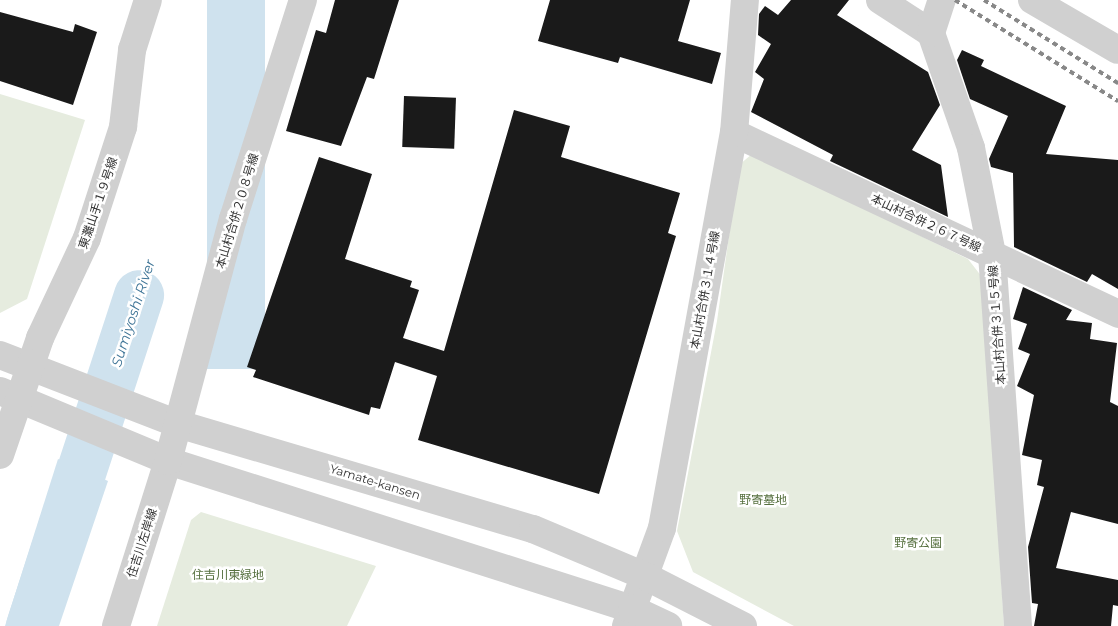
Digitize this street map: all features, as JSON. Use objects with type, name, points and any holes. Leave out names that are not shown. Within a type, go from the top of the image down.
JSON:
[{"type":"street","name":"東灘山手１９号線","points":[[0,455],[10,394],[32,368],[40,338],[87,238],[123,127],[132,50],[148,0]]},
{"type":"street","name":"本山村合併２０８号線","points":[[168,461],[234,219],[303,0]]},
{"type":"street","name":"本山村合併３１４号線","points":[[629,618],[662,528],[734,133],[744,0]]},
{"type":"street","points":[[880,0],[931,33],[942,0]]},
{"type":"street","points":[[1032,0],[1118,50]]},
{"type":"street","name":"本山村合併３１５号線","points":[[931,33],[971,148],[992,254],[1018,626]]},
{"type":"street","name":"本山村合併２６７号線","points":[[734,133],[1118,314]]},
{"type":"street","name":"Yamate-kansen","points":[[0,355],[178,424],[533,529],[645,576],[743,626]]},
{"type":"street","points":[[10,394],[168,461],[629,618],[668,626]]},
{"type":"street","name":"住吉川左岸線","points":[[116,626],[168,461]]},
{"type":"green space","points":[[0,94],[85,120],[27,299],[0,313]]},
{"type":"green space","name":"野寄公園","points":[[752,154],[968,259],[982,277],[1004,626],[794,626],[693,572],[677,531],[717,321],[739,165]]},
{"type":"green space","name":"住吉川東緑地","points":[[201,512],[376,566],[347,626],[157,626],[191,520]]},
{"type":"water","points":[[207,0],[265,0],[265,369],[207,369]]},
{"type":"water","points":[[58,459],[108,481],[59,626],[5,626]]},
{"type":"building","points":[[335,0],[399,0],[374,79],[367,77],[341,146],[286,131],[316,30],[326,33]]},
{"type":"building","points":[[550,0],[690,0],[678,41],[721,53],[712,84],[620,57],[618,63],[538,41]]},
{"type":"building","points":[[791,0],[849,0],[837,15],[928,72],[940,105],[912,150],[941,165],[948,217],[830,161],[833,155],[751,112],[764,79],[755,72],[771,44],[758,35],[759,14],[765,6],[778,15]]},
{"type":"building","points":[[0,12],[73,32],[75,24],[97,32],[73,105],[0,81]]},
{"type":"building","points":[[962,50],[984,60],[981,66],[1066,106],[1046,154],[1118,160],[1118,289],[1092,274],[1087,282],[1014,247],[1013,173],[991,167],[989,159],[1008,116],[970,99],[957,60]]},
{"type":"building","points":[[404,96],[456,98],[454,149],[402,147]]},
{"type":"building","points":[[514,110],[570,126],[561,157],[680,193],[668,233],[676,236],[599,494],[418,440],[437,376],[395,362],[380,409],[371,407],[369,415],[253,377],[256,370],[247,367],[319,157],[372,174],[345,259],[412,281],[410,287],[419,290],[403,338],[444,351]]},
{"type":"building","points":[[1023,287],[1072,310],[1066,320],[1092,323],[1090,339],[1117,343],[1110,402],[1118,406],[1118,524],[1071,512],[1056,568],[1118,580],[1118,606],[1113,605],[1111,626],[1034,626],[1038,604],[1032,603],[1028,547],[1044,487],[1037,485],[1042,460],[1022,455],[1034,395],[1017,386],[1030,354],[1018,349],[1027,324],[1013,319]]},
{"type":"waterway","name":"Sumiyoshi River","points":[[31,626],[139,295]]},
{"type":"railway","points":[[955,0],[1118,101]]},
{"type":"railway","points":[[984,0],[1118,83]]},
{"type":"park label","name":"野寄墓地","points":[[763,500]]}]
